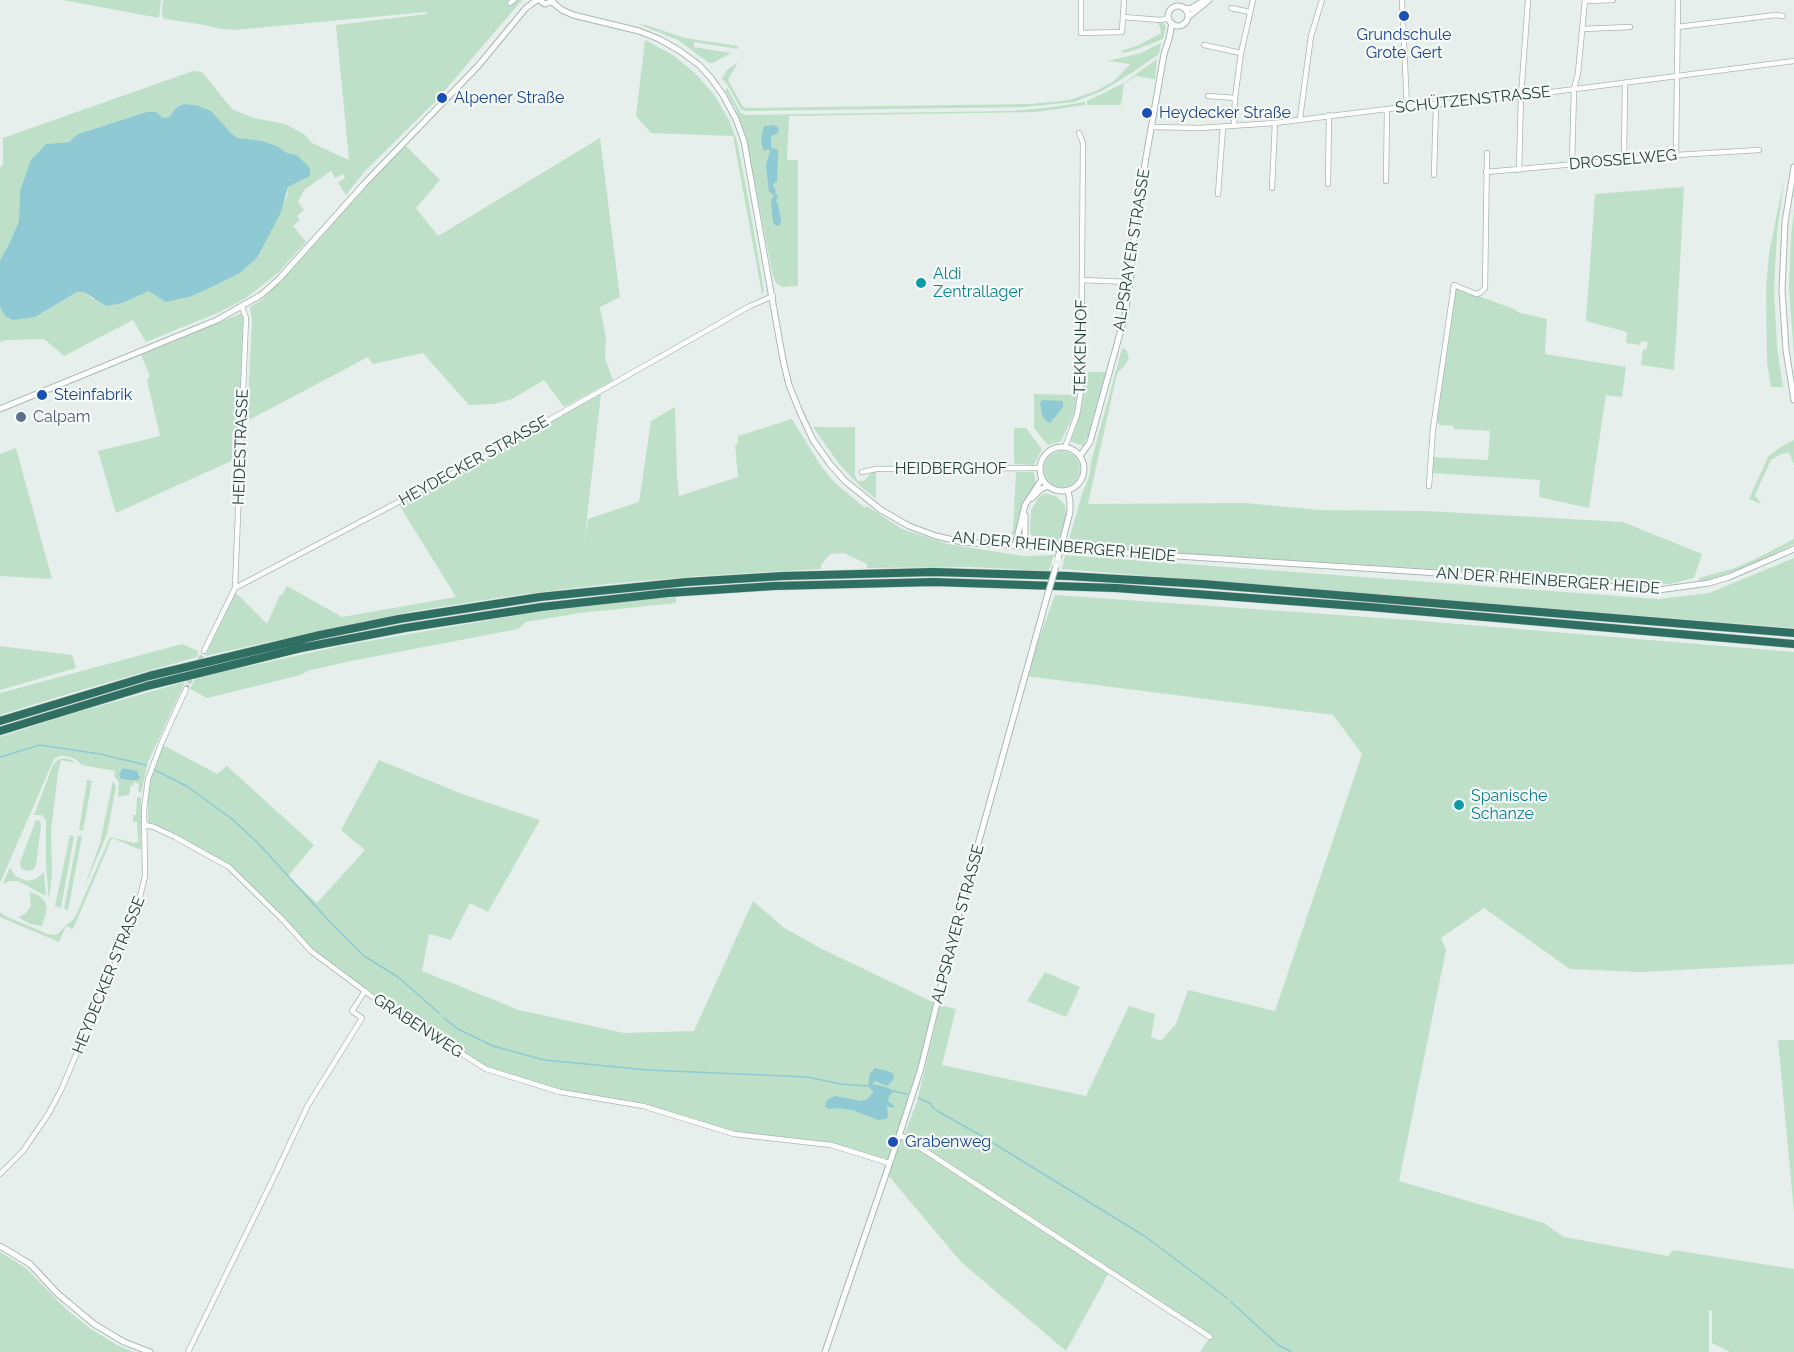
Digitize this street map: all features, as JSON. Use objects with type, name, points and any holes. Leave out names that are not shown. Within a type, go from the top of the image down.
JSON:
[{"type":"highway","points":[[0,721],[159,674],[320,635],[399,619],[588,592],[687,582],[783,576],[933,572],[1068,576],[1203,584],[1794,633]]},
{"type":"highway","points":[[0,730],[147,686],[301,648],[405,628],[541,606],[668,592],[774,586],[934,582],[1116,588],[1370,607],[1794,644]]},
{"type":"street","name":"AN DER RHEINBERGER HEIDE","points":[[538,0],[545,4],[553,1],[562,10],[573,15],[639,31],[659,39],[693,61],[714,82],[733,111],[742,135],[783,360],[789,385],[799,410],[813,440],[845,481],[881,510],[909,526],[962,542],[1658,590],[1700,585],[1719,580],[1794,549]]},
{"type":"street","points":[[0,409],[217,320],[261,295],[279,279],[365,183],[478,66],[526,8],[538,0]]},
{"type":"street","points":[[1081,0],[1081,33],[1122,32],[1124,0]]},
{"type":"street","points":[[1171,21],[1169,12],[1175,0]]},
{"type":"street","points":[[1123,16],[1171,21],[1179,25],[1185,23],[1188,17],[1207,0]]},
{"type":"street","points":[[1173,8],[1182,5],[1192,8],[1207,0]]},
{"type":"street","points":[[1234,125],[1234,98],[1241,52],[1253,0]]},
{"type":"street","points":[[1300,118],[1311,36],[1322,0]]},
{"type":"street","points":[[1402,0],[1407,107]]},
{"type":"street","points":[[1519,170],[1521,96],[1528,0]]},
{"type":"street","points":[[1572,165],[1574,89],[1578,73],[1585,1],[1613,0]]},
{"type":"street","points":[[1676,155],[1675,88],[1678,77],[1678,0]]},
{"type":"street","points":[[1182,5],[1188,17]]},
{"type":"street","points":[[1231,8],[1250,12]]},
{"type":"street","points":[[1677,27],[1783,16]]},
{"type":"street","name":"ALPSRAYER STRASSE","points":[[825,1352],[899,1136],[930,1036],[960,909],[1070,512],[1068,490],[1078,485],[1083,478],[1084,467],[1080,456],[1091,438],[1122,324],[1130,282],[1133,235],[1171,21]]},
{"type":"street","name":"ALPSRAYER STRASSE","points":[[1169,39],[1179,25]]},
{"type":"street","points":[[1582,29],[1630,27]]},
{"type":"street","points":[[1204,45],[1241,52]]},
{"type":"street","name":"SCHÜTZENSTRASSE","points":[[1152,127],[1200,128],[1275,123],[1300,118],[1521,96],[1794,61]]},
{"type":"street","points":[[1624,159],[1625,82]]},
{"type":"street","points":[[1208,96],[1234,98]]},
{"type":"street","points":[[1434,176],[1436,104]]},
{"type":"street","points":[[1386,181],[1387,109]]},
{"type":"street","points":[[1328,184],[1329,115]]},
{"type":"street","points":[[1272,188],[1275,123]]},
{"type":"street","points":[[1218,194],[1223,127]]},
{"type":"street","name":"TEKKENHOF","points":[[1065,447],[1077,415],[1081,392],[1083,143],[1079,133]]},
{"type":"street","name":"DROSSELWEG","points":[[1486,172],[1624,159],[1759,150]]},
{"type":"street","points":[[1429,486],[1433,429],[1454,285],[1476,294],[1485,288],[1487,153]]},
{"type":"street","points":[[1794,166],[1785,222],[1782,290],[1786,350],[1794,400]]},
{"type":"street","name":"TEKKENHOF","points":[[1082,280],[1130,282]]},
{"type":"street","name":"HEYDECKER STRASSE","points":[[235,588],[482,458],[750,306],[773,296]]},
{"type":"street","name":"HEIDESTRASSE","points":[[235,588],[246,318],[242,307]]},
{"type":"street","points":[[1068,490],[1060,491],[1048,486],[1042,479],[1040,468],[1043,458],[1055,448],[1065,447],[1080,456]]},
{"type":"street","name":"HEIDBERGHOF","points":[[862,472],[876,469],[1040,468]]},
{"type":"street","points":[[1015,546],[1025,505],[1042,479]]},
{"type":"street","points":[[1024,546],[1026,510],[1035,495],[1048,486]]},
{"type":"street","points":[[204,651],[235,588]]},
{"type":"street","name":"HEYDECKER STRASSE","points":[[0,1174],[23,1151],[49,1113],[135,917],[146,876],[145,801],[151,771],[186,689]]},
{"type":"street","name":"GRABENWEG","points":[[145,825],[175,837],[229,867],[311,951],[364,991],[486,1070],[560,1092],[643,1106],[734,1134],[831,1145],[889,1163]]},
{"type":"street","name":"GRABENWEG","points":[[188,1352],[308,1105],[362,1018],[352,1011],[364,991]]},
{"type":"street","points":[[899,1136],[914,1143],[1210,1337]]},
{"type":"street","points":[[0,1246],[30,1264],[72,1306],[102,1330],[150,1352]]},
{"type":"green space","points":[[63,0],[161,0],[159,18]]},
{"type":"green space","points":[[163,0],[522,0],[434,103],[365,171],[346,195],[338,183],[345,178],[343,174],[335,178],[331,171],[304,190],[298,202],[304,210],[297,216],[300,220],[293,226],[306,242],[278,273],[246,298],[220,312],[146,342],[133,320],[64,356],[44,339],[0,342],[0,307],[5,316],[35,317],[77,292],[84,292],[93,299],[121,303],[149,291],[192,296],[240,273],[257,258],[287,196],[288,187],[310,176],[297,155],[287,153],[277,146],[262,141],[238,139],[211,111],[196,105],[183,104],[176,108],[169,117],[78,134],[69,142],[46,144],[26,173],[20,190],[19,221],[0,260],[0,167],[3,165],[3,138],[193,71],[202,72],[232,109],[254,118],[285,124],[304,134],[312,143],[349,160],[336,25],[427,14],[426,12],[235,30],[164,19]]},
{"type":"green space","points":[[1156,22],[1166,26],[1163,39],[1132,51],[1123,53],[1121,51],[1139,45],[1161,33],[1159,24]]},
{"type":"green space","points":[[638,24],[685,38],[738,46],[738,49],[694,42],[694,47],[731,53],[709,63],[678,40]]},
{"type":"green space","points":[[645,40],[673,55],[696,74],[715,96],[729,120],[737,141],[749,203],[764,291],[762,294],[733,136],[651,133],[636,116]]},
{"type":"green space","points":[[1161,43],[1159,54],[1102,91],[1074,102],[1024,107],[745,111],[741,109],[722,79],[727,70],[738,62],[728,80],[743,107],[748,108],[1031,104],[1069,100],[1096,91],[1114,81],[1130,64],[1108,61],[1141,53]]},
{"type":"green space","points":[[1157,59],[1155,79],[1136,76],[1124,84],[1121,105],[1087,105],[1087,101],[1124,83]]},
{"type":"green space","points":[[727,88],[744,115],[1011,111],[1085,102],[1085,105],[1036,112],[789,116],[787,160],[798,160],[798,286],[782,287],[776,283],[772,272],[746,136],[736,109],[725,90]]},
{"type":"green space","points":[[600,138],[620,297],[600,307],[606,338],[605,358],[613,380],[564,407],[544,380],[512,399],[494,404],[469,405],[423,353],[373,364],[368,357],[247,421],[252,320],[250,307],[263,299],[381,170],[406,146],[440,180],[416,208],[438,236]]},
{"type":"green space","points":[[1784,179],[1777,234],[1774,289],[1777,347],[1783,387],[1771,387],[1767,363],[1766,291],[1769,253]]},
{"type":"green space","points":[[1684,187],[1674,370],[1641,365],[1643,349],[1646,350],[1648,342],[1641,341],[1640,345],[1626,343],[1627,332],[1586,321],[1595,194]]},
{"type":"green space","points":[[1794,209],[1794,356],[1789,289]]},
{"type":"green space","points":[[1457,288],[1517,310],[1517,312],[1547,319],[1545,354],[1626,367],[1622,397],[1606,395],[1589,508],[1539,497],[1540,480],[1431,473],[1432,457],[1488,460],[1490,431],[1454,429],[1453,426],[1437,423],[1440,384],[1454,290]]},
{"type":"green space","points":[[242,313],[245,329],[238,458],[116,513],[98,451],[160,436],[147,380],[150,376],[141,355]]},
{"type":"green space","points":[[1124,348],[1129,358],[1116,378],[1088,504],[1245,503],[1319,510],[1427,511],[1623,522],[1702,554],[1694,578],[1670,584],[1067,546],[1089,477],[1091,462]]},
{"type":"green space","points":[[1084,372],[1106,372],[1088,436],[1083,446],[1070,441],[1082,407]]},
{"type":"green space","points":[[601,394],[584,544],[588,519],[639,502],[651,421],[675,407],[679,496],[738,477],[735,445],[738,444],[738,436],[792,419],[833,481],[865,508],[867,506],[902,529],[948,544],[1023,556],[1054,555],[1049,571],[971,567],[867,568],[867,564],[844,553],[830,554],[821,565],[821,569],[700,576],[517,595],[415,611],[205,656],[235,592],[267,624],[280,595],[287,586],[342,617],[456,597],[398,503]]},
{"type":"green space","points":[[1034,394],[1077,395],[1074,414],[1061,441],[1048,445],[1034,428]]},
{"type":"green space","points":[[813,427],[855,427],[855,476],[858,481],[864,481],[876,471],[876,499],[839,464]]},
{"type":"green space","points":[[1014,428],[1026,428],[1042,449],[1034,465],[1014,464]]},
{"type":"green space","points":[[1794,440],[1794,465],[1789,453],[1781,454],[1771,460],[1755,495],[1761,504],[1749,499],[1768,457]]},
{"type":"green space","points":[[16,448],[52,579],[0,576],[0,454]]},
{"type":"green space","points":[[1062,451],[1075,456],[1080,469],[1075,482],[1062,487],[1049,482],[1044,469],[1049,456]]},
{"type":"green space","points":[[1016,472],[1034,472],[1036,485],[1022,507],[1015,535],[1011,534]]},
{"type":"green space","points":[[1045,493],[1057,497],[1065,505],[1066,515],[1059,544],[1040,542],[1030,533],[1031,510],[1038,498]]},
{"type":"green space","points":[[1794,539],[1794,544],[1754,563],[1716,578],[1698,582],[1699,578],[1735,568]]},
{"type":"green space","points":[[1065,555],[1659,599],[1709,593],[1794,558],[1794,628],[1062,569]]},
{"type":"green space","points":[[1055,595],[1410,620],[1794,652],[1794,964],[1641,972],[1570,969],[1484,908],[1441,938],[1446,950],[1399,1181],[1544,1223],[1564,1237],[1668,1256],[1673,1250],[1794,1269],[1794,1352],[1730,1352],[1712,1343],[1712,1311],[1709,1310],[1709,1352],[1200,1352],[1210,1337],[1110,1271],[1066,1351],[961,1262],[888,1175],[917,1102],[940,1005],[956,1009],[942,1065],[1086,1096],[1129,1006],[1155,1014],[1151,1037],[1161,1041],[1176,1024],[1188,990],[1275,1011],[1362,754],[1333,715],[1025,676]]},
{"type":"green space","points":[[676,597],[676,603],[580,613],[526,622],[518,629],[351,661],[207,698],[190,689],[195,679],[346,645],[525,614]]},
{"type":"green space","points":[[182,644],[198,651],[197,657],[0,715],[0,693]]},
{"type":"green space","points":[[0,646],[72,655],[76,668],[0,690]]},
{"type":"green space","points":[[185,682],[148,762],[141,793],[138,791],[139,784],[134,782],[129,795],[118,797],[119,782],[114,776],[115,771],[82,765],[66,756],[54,759],[0,883],[0,737],[71,714]],"holes":[[[123,768],[137,771],[140,775],[137,780],[119,777]]]},
{"type":"green space","points":[[163,745],[217,774],[227,766],[314,845],[288,876],[317,903],[365,850],[341,830],[379,760],[462,794],[540,820],[488,912],[470,903],[451,940],[429,934],[422,971],[519,1010],[624,1033],[694,1031],[753,901],[783,927],[820,948],[937,1004],[930,1036],[889,1163],[831,1145],[734,1134],[643,1106],[560,1092],[486,1069],[374,998],[311,951],[229,867],[148,826],[148,795],[151,776]]},
{"type":"green space","points":[[64,758],[76,763],[61,760],[58,773],[51,831],[52,875],[49,900],[46,821],[42,815],[34,815],[53,765]]},
{"type":"green space","points":[[87,780],[92,781],[83,831],[79,830]]},
{"type":"green space","points":[[113,781],[116,787],[107,834],[83,891],[100,843]]},
{"type":"green space","points":[[138,797],[141,797],[141,850],[112,838],[73,929],[66,926],[59,942],[0,917],[0,912],[48,934],[59,933],[77,913],[110,837],[138,842],[137,822],[133,822],[133,815],[136,815]]},
{"type":"green space","points":[[36,820],[40,821],[41,825],[36,865],[33,870],[27,871],[21,868],[20,862]]},
{"type":"green space","points":[[70,835],[74,836],[61,908],[55,906]]},
{"type":"green space","points":[[78,835],[82,836],[68,910],[64,909]]},
{"type":"green space","points":[[10,867],[15,876],[27,881],[36,879],[44,872],[46,896],[18,881],[3,884]]},
{"type":"green space","points":[[30,892],[40,896],[45,902],[47,909],[42,926],[30,924],[18,917],[25,914],[31,906]]},
{"type":"green space","points":[[1045,972],[1080,987],[1066,1017],[1027,1001]]},
{"type":"green space","points":[[1778,1040],[1794,1040],[1794,1213]]},
{"type":"green space","points":[[0,1252],[26,1268],[66,1309],[91,1329],[117,1345],[134,1352],[0,1352]]},
{"type":"water","points":[[183,104],[196,105],[211,111],[238,138],[262,141],[277,146],[287,153],[297,155],[310,168],[310,176],[288,187],[281,212],[257,258],[240,273],[216,285],[192,296],[166,302],[149,291],[122,303],[106,306],[84,292],[77,292],[35,317],[13,320],[5,316],[0,307],[0,260],[19,221],[20,190],[31,160],[46,144],[69,142],[78,134],[147,112],[156,112],[163,118],[169,117],[176,108]]},
{"type":"water","points":[[765,126],[778,127],[779,130],[771,138],[771,148],[777,149],[778,152],[777,182],[773,186],[778,196],[776,201],[781,220],[780,225],[776,226],[773,222],[771,201],[774,195],[769,192],[766,166],[770,151],[768,149],[764,151],[761,142],[763,129]]},
{"type":"water","points":[[1042,400],[1063,401],[1063,407],[1050,423],[1042,415],[1040,403]]},
{"type":"water","points":[[123,768],[137,771],[140,777],[137,780],[121,779],[119,775]]},
{"type":"water","points":[[875,1068],[891,1072],[894,1076],[887,1086],[875,1081],[872,1084],[894,1091],[888,1101],[895,1107],[887,1106],[888,1117],[886,1119],[878,1120],[852,1110],[825,1107],[830,1098],[836,1096],[861,1101],[867,1099],[873,1093],[868,1086],[870,1073]]},
{"type":"waterway","points":[[0,757],[40,745],[100,754],[146,765]]},
{"type":"waterway","points":[[155,770],[188,787],[232,819],[258,843],[364,956],[398,977],[439,1013]]},
{"type":"waterway","points":[[444,1018],[458,1029],[493,1046],[544,1060],[648,1070],[808,1077],[840,1084],[868,1086]]},
{"type":"waterway","points":[[893,1091],[907,1094]]},
{"type":"waterway","points":[[919,1098],[1146,1237],[1227,1298]]},
{"type":"waterway","points":[[1231,1302],[1277,1344],[1291,1352]]},
{"type":"tunnel","points":[[186,689],[204,651]]},
{"type":"place","name":"Grundschule Grote Gert","points":[[1404,16]]},
{"type":"place","name":"Alpener Straße","points":[[442,98]]},
{"type":"place","name":"Heydecker Straße","points":[[1147,113]]},
{"type":"place","name":"Aldi Zentrallager","points":[[921,283]]},
{"type":"place","name":"Steinfabrik","points":[[42,395]]},
{"type":"place","name":"Calpam","points":[[21,417]]},
{"type":"place","name":"Spanische Schanze","points":[[1459,805]]},
{"type":"place","name":"Grabenweg","points":[[893,1142]]}]
